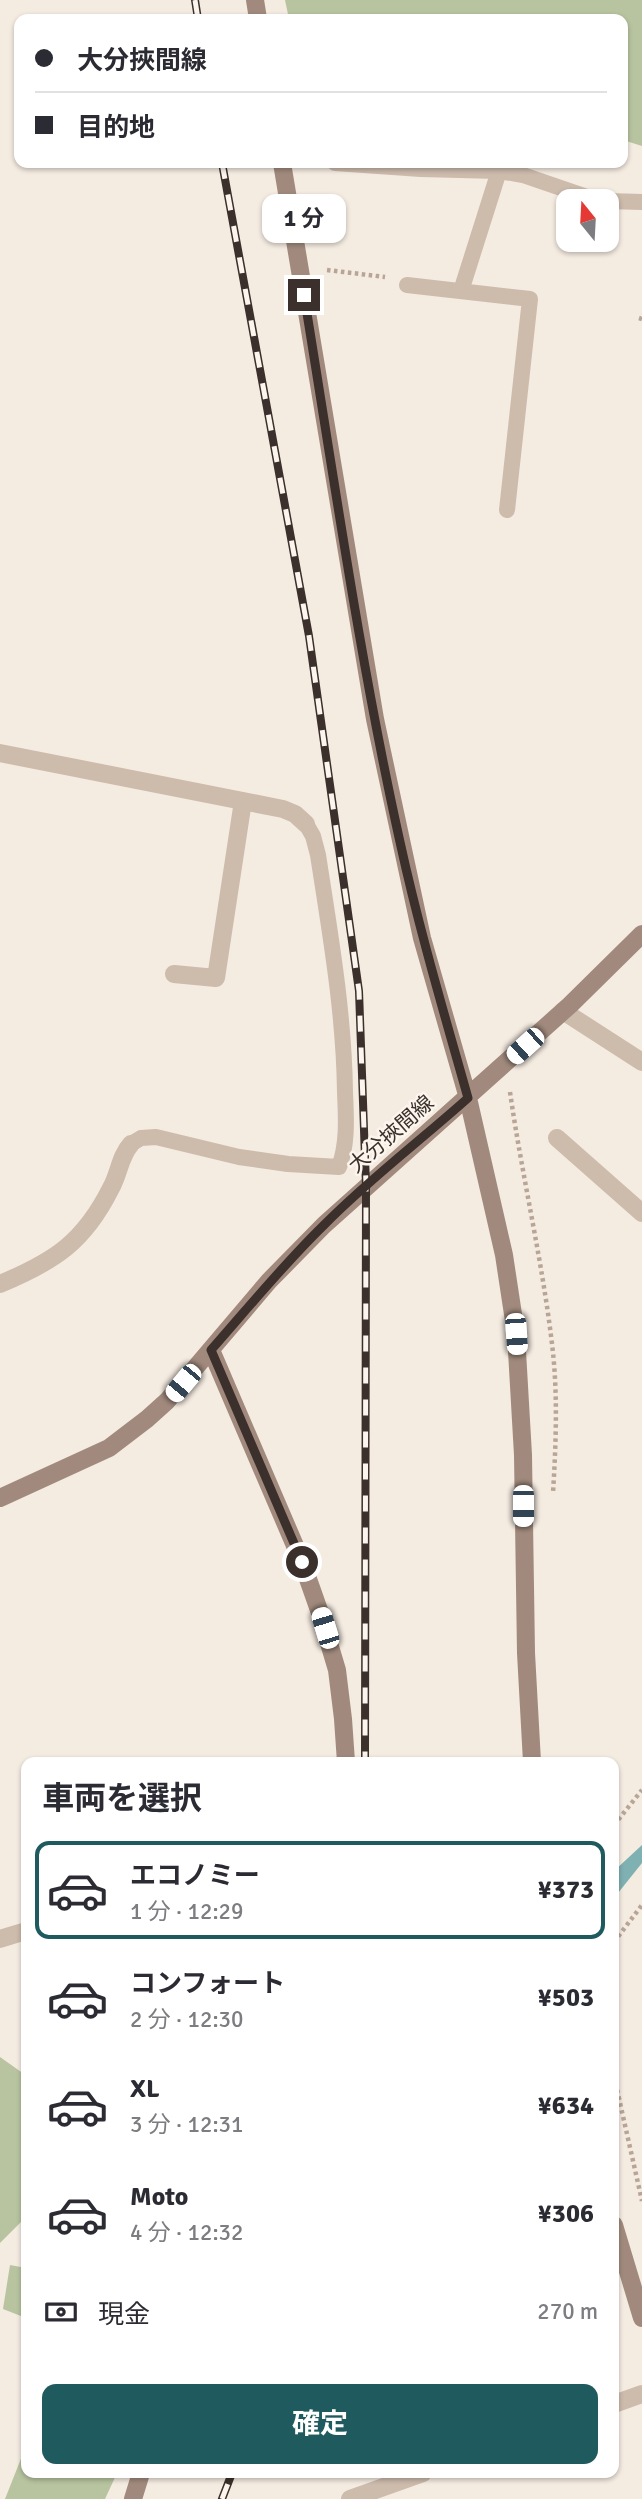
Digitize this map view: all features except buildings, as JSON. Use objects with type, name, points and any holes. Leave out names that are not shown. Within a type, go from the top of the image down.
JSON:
[{"type":"street","points":[[283,168],[375,719],[422,938],[468,1098],[504,1255],[516,1334],[523,1455],[526,1653],[532,1757]]},
{"type":"street","points":[[0,753],[283,808],[306,824]]},
{"type":"street","points":[[174,974],[216,978],[243,801]]},
{"type":"street","name":"大分挾間線","points":[[0,1498],[109,1448],[157,1410],[269,1281],[324,1224],[468,1098],[642,934]]},
{"type":"street","points":[[563,1011],[642,1062]]},
{"type":"street","points":[[557,1138],[642,1213]]},
{"type":"street","points":[[0,1284],[42,1265],[81,1236],[99,1212],[131,1144]]},
{"type":"street","points":[[211,1350],[302,1562],[320,1612],[337,1670],[346,1757]]},
{"type":"street","points":[[0,1939],[21,1933]]},
{"type":"street","points":[[619,2242],[642,2318]]},
{"type":"street","points":[[619,2402],[642,2394]]},
{"type":"street","points":[[133,2499],[139,2478]]},
{"type":"street","points":[[350,2499],[409,2478]]},
{"type":"lane","points":[[407,168],[499,171],[523,175],[564,189]]},
{"type":"lane","points":[[461,291],[499,171]]},
{"type":"lane","points":[[620,201],[642,202]]},
{"type":"lane","points":[[407,285],[530,299],[507,510]]},
{"type":"lane","points":[[131,1144],[141,1138],[156,1137],[239,1157],[339,1167],[343,1157],[346,1129],[344,1042],[318,855],[313,836],[306,824]]},
{"type":"path","points":[[320,269],[403,280],[407,285]]},
{"type":"path","points":[[619,1819],[642,1790]]},
{"type":"path","points":[[619,1935],[642,1905]]},
{"type":"path","points":[[619,2098],[642,2201]]},
{"type":"green space","points":[[285,0],[642,0],[642,146],[628,142],[628,14],[288,14]]},
{"type":"green space","points":[[0,2057],[21,2072],[21,2222],[0,2243]]},
{"type":"green space","points":[[10,2265],[21,2267],[21,2316],[3,2309]]},
{"type":"green space","points":[[21,2459],[21,2478],[115,2478],[105,2499],[5,2499]]},
{"type":"water","points":[[642,1845],[642,1863],[619,1892],[619,1866]]},
{"type":"railway","points":[[195,0],[197,14]]},
{"type":"railway","points":[[223,168],[309,636],[359,991],[366,1185],[365,1757]]},
{"type":"railway","points":[[222,2499],[230,2478]]},
{"type":"route","points":[[302,1562],[211,1350],[269,1281],[324,1224],[468,1098],[422,938],[395,818],[375,719],[304,295]]}]
